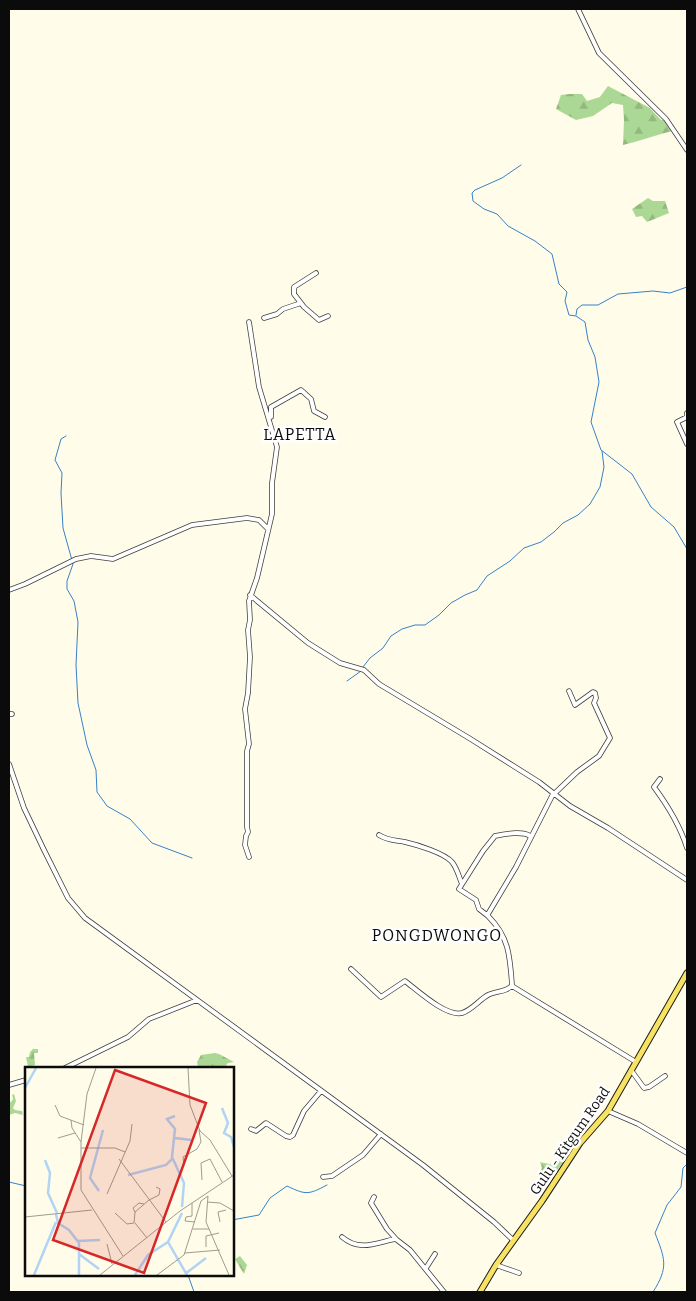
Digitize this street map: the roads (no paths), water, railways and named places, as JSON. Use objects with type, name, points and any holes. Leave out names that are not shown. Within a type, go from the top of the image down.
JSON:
[{"type":"main road","name":"Gulu - Kitgum Road","points":[[480,1292],[513,1240],[542,1202],[580,1142],[608,1111],[687,973]]},
{"type":"street","points":[[578,9],[599,53],[666,119],[687,150]]},
{"type":"street","points":[[316,273],[293,289],[295,297],[319,320],[328,316]]},
{"type":"street","points":[[264,318],[301,303]]},
{"type":"street","points":[[249,322],[259,387],[277,447],[272,483],[272,514],[257,578],[250,595],[248,630],[250,657],[245,709],[249,744],[246,766],[246,827],[248,832],[245,841],[249,857]]},
{"type":"street","points":[[270,422],[271,407],[301,390],[311,399],[314,411],[325,417]]},
{"type":"street","points":[[687,413],[687,417],[677,422],[687,444]]},
{"type":"street","points":[[9,590],[76,559],[91,556],[113,558],[192,525],[247,518],[259,520],[268,529]]},
{"type":"street","points":[[250,595],[308,643],[340,663],[364,670],[379,684],[539,782],[554,794],[687,880]]},
{"type":"street","points":[[488,916],[490,908],[516,867],[530,836],[554,794],[577,772],[599,756],[610,738],[594,703],[595,693],[593,692],[575,705],[569,691]]},
{"type":"street","points":[[9,764],[30,822],[68,898],[85,918],[381,1134],[457,1192],[513,1240]]},
{"type":"street","points":[[660,778],[654,787],[664,799],[682,832],[687,848]]},
{"type":"street","points":[[682,832],[687,834]]},
{"type":"street","points":[[512,986],[509,952],[502,932],[488,916],[479,910],[476,900],[459,889],[485,848],[496,836],[526,833],[530,836]]},
{"type":"street","points":[[379,835],[388,840],[411,844],[446,857],[455,866],[462,884]]},
{"type":"street","points":[[352,969],[381,997],[405,981],[434,1004],[459,1013],[488,996],[509,989],[512,986]]},
{"type":"street","points":[[512,986],[636,1062]]},
{"type":"street","points":[[66,1067],[128,1037],[149,1019],[197,1000]]},
{"type":"street","points":[[631,1070],[643,1088],[648,1088],[665,1076]]},
{"type":"street","points":[[9,1085],[25,1080]]},
{"type":"street","points":[[251,1129],[256,1132],[266,1122],[290,1138],[304,1111],[321,1091]]},
{"type":"street","points":[[608,1111],[638,1124],[687,1153]]},
{"type":"street","points":[[323,1177],[332,1176],[363,1155],[381,1134]]},
{"type":"street","points":[[374,1196],[371,1203],[387,1229],[410,1250],[444,1292]]},
{"type":"street","points":[[342,1237],[358,1246],[371,1245],[395,1238]]},
{"type":"street","points":[[426,1268],[435,1254]]},
{"type":"street","points":[[496,1265],[519,1273]]},
{"type":"waterway","points":[[521,165],[502,178],[475,190],[472,193],[473,201],[484,209],[497,214],[508,226],[535,241],[552,254],[559,284],[567,292],[565,301],[569,315],[576,316],[585,322],[588,340],[595,357],[599,382],[591,422],[601,450],[632,474],[651,507],[674,527],[687,549]]},
{"type":"waterway","points":[[576,315],[577,309],[582,305],[598,305],[618,294],[653,291],[670,293],[687,287]]},
{"type":"waterway","points":[[66,436],[61,439],[55,460],[62,473],[63,528],[73,564],[67,581],[67,589],[74,601],[78,622],[76,665],[78,703],[87,745],[96,770],[97,792],[107,806],[130,819],[152,843],[192,858]]},
{"type":"waterway","points":[[363,667],[370,658],[383,648],[391,636],[402,629],[415,625],[425,625],[451,603],[477,590],[487,576],[510,561],[524,548],[541,542],[563,523],[578,515],[590,504],[600,487],[604,467],[602,451]]},
{"type":"waterway","points":[[347,681],[361,671]]},
{"type":"waterway","points":[[653,1292],[661,1276],[664,1263],[655,1233],[667,1205],[681,1187],[683,1168],[687,1164]]},
{"type":"waterway","points":[[9,1182],[25,1186]]},
{"type":"waterway","points":[[234,1220],[259,1215],[270,1198],[287,1186],[307,1193],[327,1185]]},
{"type":"waterway","points":[[188,1276],[194,1292]]},
{"type":"district","name":"LAPETTA","points":[[300,434]]},
{"type":"district","name":"PONGDWONGO","points":[[437,935]]}]
